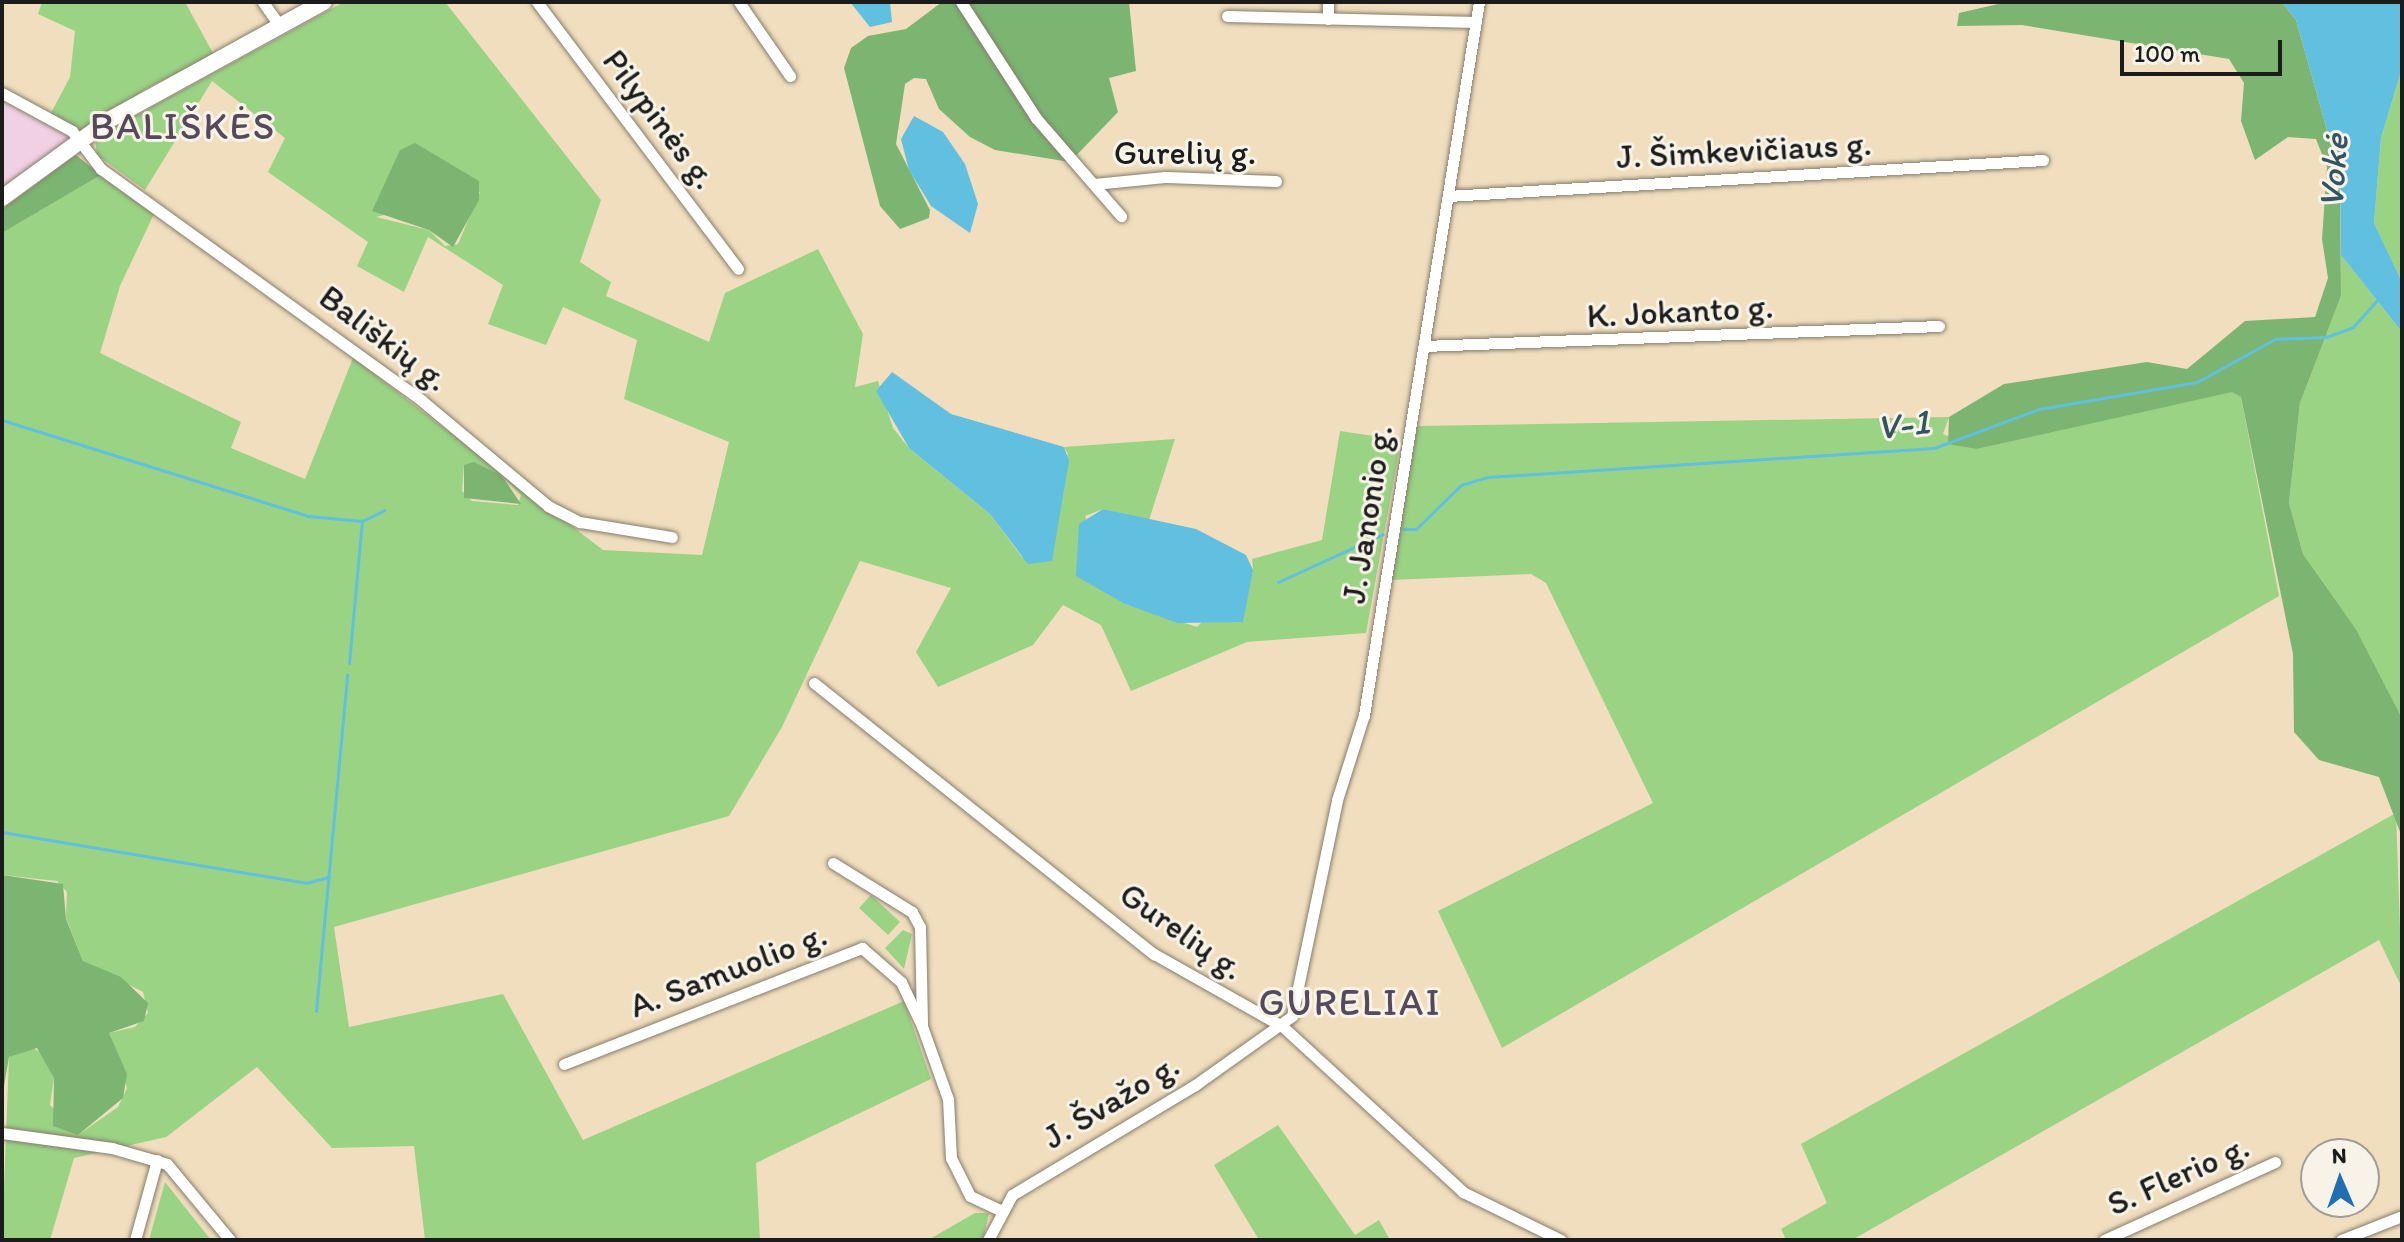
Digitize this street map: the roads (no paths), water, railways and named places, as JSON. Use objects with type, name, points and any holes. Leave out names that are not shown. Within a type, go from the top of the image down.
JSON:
[{"type":"main road","points":[[2,198],[80,141],[324,2]]},
{"type":"street","points":[[263,2],[280,26]]},
{"type":"street","name":"Pilypinės g.","points":[[537,2],[738,269]]},
{"type":"street","points":[[739,2],[790,76]]},
{"type":"street","points":[[961,2],[1036,118],[1121,216]]},
{"type":"street","points":[[1328,2],[1328,19]]},
{"type":"street","name":"J. Janonio g.","points":[[1282,1026],[1296,1005],[1337,800],[1364,715],[1479,2]]},
{"type":"street","points":[[1227,16],[1476,22]]},
{"type":"street","name":"Bališkių g.","points":[[2,93],[80,141],[101,169],[421,400],[548,506],[580,522],[672,537]]},
{"type":"street","name":"J. Šimkevičiaus g.","points":[[1448,196],[2043,160]]},
{"type":"street","name":"Gurelių g.","points":[[1094,184],[1170,177],[1276,181]]},
{"type":"street","name":"K. Jokanto g.","points":[[1424,346],[1939,326]]},
{"type":"street","name":"Gurelių g.","points":[[814,683],[1154,954],[1282,1026],[1463,1192],[1561,1240]]},
{"type":"street","points":[[833,863],[912,912],[923,944],[922,1026],[948,1099],[955,1171],[970,1196],[1000,1210]]},
{"type":"street","name":"A. Samuolio g.","points":[[564,1064],[862,948],[901,982],[922,1026]]},
{"type":"street","name":"J. Švažo g.","points":[[988,1240],[1000,1210],[1036,1179],[1282,1026]]},
{"type":"street","points":[[2,1133],[157,1160],[183,1178],[230,1240]]},
{"type":"street","points":[[135,1240],[157,1160]]},
{"type":"street","name":"S. Flerio g.","points":[[2104,1240],[2275,1162]]},
{"type":"street","points":[[2341,1240],[2402,1216]]},
{"type":"water","points":[[850,2],[890,2],[892,22],[870,27]]},
{"type":"water","points":[[2282,2],[2402,2],[2402,68],[2381,138],[2374,223],[2402,282],[2402,332],[2341,255],[2340,176],[2296,20]]},
{"type":"water","points":[[914,116],[943,132],[965,164],[978,204],[970,233],[931,206],[909,170],[901,139]]},
{"type":"water","points":[[892,372],[951,414],[1064,447],[1069,461],[1052,561],[1028,564],[990,514],[909,448],[876,391]]},
{"type":"water","points":[[1103,509],[1196,529],[1246,555],[1253,570],[1243,622],[1178,623],[1125,604],[1076,576],[1079,524]]},
{"type":"waterway","name":"V-1","points":[[1403,529],[1416,529],[1461,485],[1487,477],[1934,448],[2039,409],[2197,382],[2275,339],[2326,337],[2353,327],[2379,298]]},
{"type":"waterway","points":[[2,420],[308,516],[362,521],[385,510]]},
{"type":"waterway","points":[[349,663],[362,521]]},
{"type":"waterway","name":"V-1","points":[[1278,582],[1383,534]]},
{"type":"waterway","points":[[316,1011],[347,674]]},
{"type":"waterway","points":[[2,832],[306,883],[329,877]]},
{"type":"district","name":"BALIŠKĖS","points":[[183,127]]},
{"type":"district","name":"GURELIAI","points":[[1350,1003]]},
{"type":"water label","name":"Vokė","points":[[2333,171]]}]
